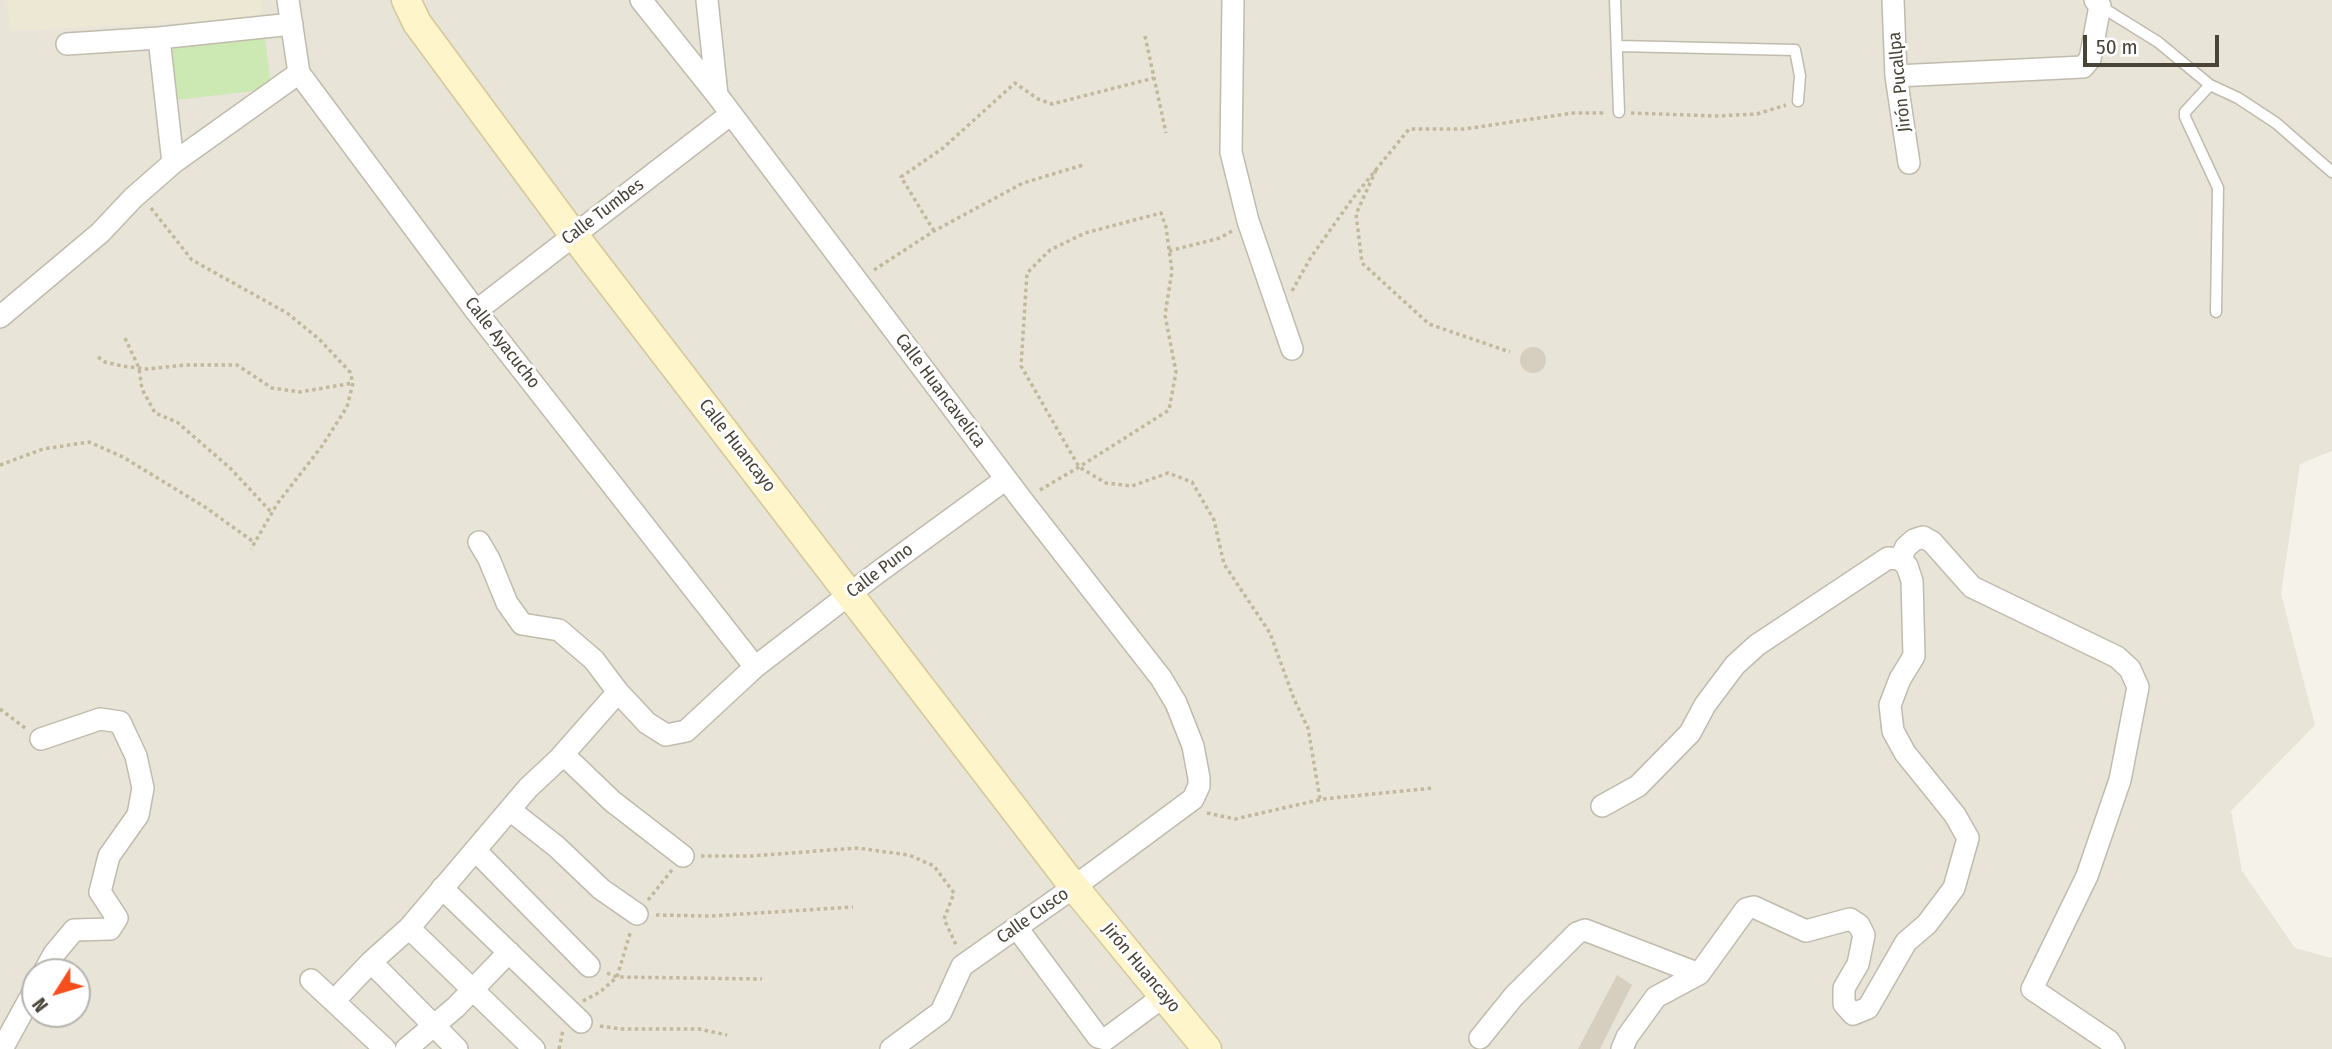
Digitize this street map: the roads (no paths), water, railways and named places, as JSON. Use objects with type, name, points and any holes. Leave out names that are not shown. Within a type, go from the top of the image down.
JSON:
[{"type":"street","name":"Calle Ayacucho","points":[[288,0],[299,73],[476,311],[755,667]]},
{"type":"street","name":"Calle Huancayo","points":[[406,0],[417,23],[573,234],[1074,887]]},
{"type":"street","name":"Calle Huancavelica","points":[[641,0],[717,95],[1006,479],[1169,690],[1188,729],[1195,755],[1199,786],[1187,803]]},
{"type":"street","points":[[708,0],[717,95]]},
{"type":"street","points":[[1233,0],[1231,152],[1248,221],[1292,349]]},
{"type":"street","name":"Jirón Pucallpa","points":[[1893,0],[1896,76],[1909,163]]},
{"type":"street","points":[[1896,76],[2083,68],[2090,59],[2098,3]]},
{"type":"street","points":[[67,44],[159,38],[292,24]]},
{"type":"street","points":[[159,38],[173,163]]},
{"type":"street","points":[[0,317],[100,233],[173,163],[299,73]]},
{"type":"street","name":"Calle Tumbes","points":[[476,311],[731,114]]},
{"type":"street","name":"Calle Puno","points":[[618,692],[647,723],[666,735],[686,731],[755,667],[850,593],[1006,479]]},
{"type":"street","points":[[1900,559],[1906,547],[1923,537],[1932,542],[1972,587],[2117,657],[2130,669],[2138,687],[2120,780],[2087,876],[2032,989],[2109,1041],[2114,1049]]},
{"type":"street","points":[[334,1001],[371,962],[409,928],[510,810],[564,755],[618,692],[594,660],[559,630],[522,624],[506,603],[489,559],[479,542]]},
{"type":"street","points":[[1602,806],[1638,786],[1690,733],[1705,705],[1735,665],[1757,645],[1888,558],[1900,559],[1907,566],[1912,581],[1914,656],[1900,679],[1890,705],[1893,731],[1905,753],[1955,815],[1968,838],[1954,887],[1927,924],[1906,942],[1868,1008],[1853,1014],[1844,1004],[1844,988],[1858,964],[1864,935],[1859,925],[1850,919],[1806,931],[1754,907],[1746,909],[1699,974],[1656,997],[1627,1037],[1622,1049]]},
{"type":"street","points":[[41,739],[100,719],[120,722],[136,756],[143,788],[138,816],[109,856],[100,892],[117,918],[110,929],[74,930],[52,958]]},
{"type":"street","points":[[564,755],[611,801],[683,856]]},
{"type":"street","name":"Calle Cusco","points":[[891,1049],[941,1012],[962,966],[1187,803]]},
{"type":"street","points":[[510,810],[557,847],[601,889],[637,914]]},
{"type":"street","points":[[475,850],[589,966]]},
{"type":"street","name":"Jirón Huancayo","points":[[1074,887],[1207,1049]]},
{"type":"street","points":[[442,888],[574,1016]]},
{"type":"street","points":[[409,928],[534,1049]]},
{"type":"street","points":[[1017,928],[1098,1037],[1106,1039],[1164,996]]},
{"type":"street","points":[[1480,1038],[1514,996],[1577,933],[1585,930],[1699,974]]},
{"type":"street","points":[[405,1049],[473,990],[509,952]]},
{"type":"street","points":[[371,962],[457,1049]]},
{"type":"street","points":[[311,980],[385,1049]]},
{"type":"street","points":[[2,1049],[21,1014]]},
{"type":"lane","points":[[1615,0],[1619,112]]},
{"type":"lane","points":[[2098,3],[2158,42],[2210,85],[2238,98],[2276,123],[2332,172]]},
{"type":"lane","points":[[1618,46],[1796,50],[1800,76],[1798,101]]},
{"type":"lane","points":[[2210,85],[2185,113],[2185,117],[2218,188],[2217,312]]}]
